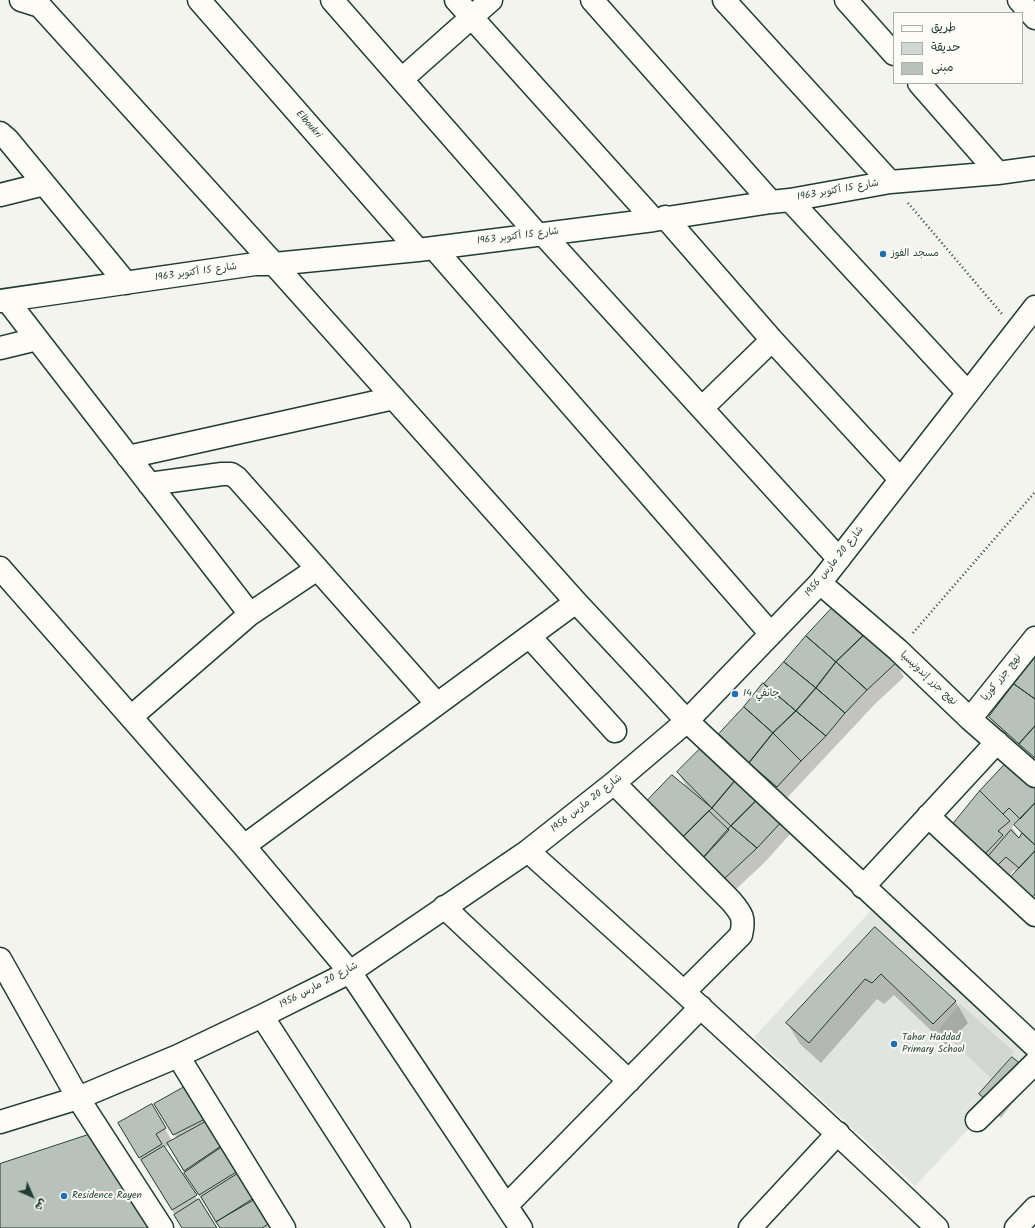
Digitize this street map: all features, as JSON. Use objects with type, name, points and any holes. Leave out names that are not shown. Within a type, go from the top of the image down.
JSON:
[{"type":"street","name":"Elboukri","points":[[199,0],[426,249],[771,634]]},
{"type":"street","points":[[332,0],[540,234],[702,408],[839,559]]},
{"type":"street","points":[[456,0],[900,479]]},
{"type":"street","points":[[402,79],[491,0]]},
{"type":"street","points":[[592,0],[780,201],[968,393]]},
{"type":"street","points":[[724,0],[890,182]]},
{"type":"street","points":[[846,0],[893,53]]},
{"type":"street","points":[[1019,0],[1035,18]]},
{"type":"street","points":[[34,2],[274,264],[576,602],[687,721],[1035,1046]]},
{"type":"street","points":[[920,84],[998,173]]},
{"type":"street","points":[[0,133],[8,140],[126,283]]},
{"type":"street","name":"شارع 15 أكتوبر 1963","points":[[3,301],[255,264],[274,264],[426,249],[660,219],[780,201],[890,182],[998,173],[1035,168]]},
{"type":"street","points":[[0,195],[44,184]]},
{"type":"street","points":[[3,301],[37,339],[250,614]]},
{"type":"street","name":"شارع 20 مارس 1956","points":[[0,1122],[78,1098],[178,1056],[350,972],[528,851],[614,783],[687,721],[820,583],[1016,331],[1034,310]]},
{"type":"street","points":[[0,348],[37,339]]},
{"type":"street","points":[[702,408],[772,340]]},
{"type":"street","points":[[128,458],[394,398]]},
{"type":"street","points":[[149,484],[222,474],[231,474],[237,478],[437,704]]},
{"type":"street","points":[[0,568],[244,846],[350,972],[521,1228]]},
{"type":"street","points":[[131,717],[250,614],[317,569]]},
{"type":"street","name":"نهج جزر إندونيسيا","points":[[820,583],[898,650],[970,718],[1035,776]]},
{"type":"street","points":[[244,846],[576,602]]},
{"type":"street","points":[[530,637],[615,731]]},
{"type":"street","name":"نهج جزر كوريا","points":[[970,718],[1035,638]]},
{"type":"street","points":[[863,887],[997,742]]},
{"type":"street","points":[[614,783],[741,912],[744,923],[741,935],[684,992]]},
{"type":"street","points":[[928,816],[1035,915]]},
{"type":"street","points":[[528,851],[838,1133],[937,1228]]},
{"type":"street","points":[[444,907],[629,1081]]},
{"type":"street","points":[[0,959],[78,1098],[162,1228]]},
{"type":"street","points":[[507,1205],[702,1008]]},
{"type":"street","points":[[262,1016],[399,1228]]},
{"type":"street","points":[[178,1056],[284,1228]]},
{"type":"street","points":[[977,1120],[1035,1063]]},
{"type":"street","points":[[750,1228],[838,1133]]},
{"type":"street","points":[[1016,1228],[1035,1208]]},
{"type":"path","points":[[890,182],[1016,331]]},
{"type":"path","points":[[898,650],[1035,492]]},
{"type":"shaded area","name":"Tahar Haddad Primary School","points":[[877,904],[1035,1058],[915,1186],[754,1037]]},
{"type":"green space","points":[[960,1004],[1014,1052],[992,1079],[939,1029]]},
{"type":"building","points":[[833,607],[865,634],[836,662],[806,636]]},
{"type":"building","points":[[865,634],[897,662],[867,690],[836,662]]},
{"type":"building","points":[[806,636],[836,662],[816,688],[784,662]]},
{"type":"building","points":[[1035,657],[1035,699],[1014,684]]},
{"type":"building","points":[[784,662],[816,688],[796,711],[764,684]]},
{"type":"building","points":[[836,662],[867,690],[845,713],[816,688]]},
{"type":"building","points":[[763,683],[796,711],[773,733],[744,707]]},
{"type":"building","points":[[1014,684],[1035,699],[1035,726],[1019,744],[989,717]]},
{"type":"building","points":[[816,688],[845,713],[826,736],[796,711]]},
{"type":"building","points":[[744,707],[773,733],[749,763],[719,734]]},
{"type":"building","points":[[796,711],[826,736],[801,761],[773,733]]},
{"type":"building","points":[[1035,726],[1035,758],[1019,744]]},
{"type":"building","points":[[773,733],[801,761],[777,787],[749,763]]},
{"type":"building","points":[[704,745],[739,776],[712,808],[677,772]]},
{"type":"building","points":[[1008,761],[1035,787],[1035,803],[1020,819],[1009,808],[1003,814],[980,791]]},
{"type":"building","points":[[672,775],[712,808],[683,837],[647,801]]},
{"type":"building","points":[[739,776],[761,796],[731,826],[712,808]]},
{"type":"building","points":[[980,791],[1010,821],[998,831],[1003,835],[985,854],[953,824]]},
{"type":"building","points":[[761,796],[785,818],[757,848],[731,826]]},
{"type":"building","points":[[1035,803],[1035,845],[1014,825]]},
{"type":"building","points":[[709,811],[729,830],[704,857],[683,837]]},
{"type":"building","points":[[731,826],[757,848],[725,878],[704,857]]},
{"type":"building","points":[[1011,830],[1019,838],[1022,833],[1035,845],[1035,851],[1019,868],[1006,857],[997,866],[987,858]]},
{"type":"building","points":[[1035,851],[1035,894],[1031,899],[1010,878]]},
{"type":"building","points":[[875,927],[956,1001],[933,1024],[881,974],[872,983],[865,979],[809,1043],[786,1023]]},
{"type":"building","points":[[1012,1057],[1023,1066],[992,1105],[979,1094]]},
{"type":"building","points":[[188,1085],[209,1117],[173,1135],[154,1104]]},
{"type":"building","points":[[152,1104],[166,1128],[156,1134],[162,1144],[139,1158],[118,1123]]},
{"type":"building","points":[[209,1120],[224,1144],[184,1171],[167,1143]]},
{"type":"building","name":"Residence Rayen","points":[[88,1135],[149,1228],[0,1228],[0,1164]]},
{"type":"building","points":[[225,1145],[241,1169],[199,1195],[184,1173]]},
{"type":"building","points":[[164,1146],[197,1195],[172,1210],[141,1160]]},
{"type":"building","points":[[242,1171],[257,1196],[216,1222],[201,1197]]},
{"type":"building","points":[[258,1198],[273,1221],[262,1228],[220,1228],[216,1222]]},
{"type":"building","points":[[199,1199],[217,1228],[182,1228],[174,1215]]},
{"type":"place","name":"مسجد الفوز","points":[[883,254]]},
{"type":"place","name":"14 جانفي","points":[[735,694]]},
{"type":"place","name":"Tahar Haddad Primary School","points":[[894,1044]]},
{"type":"place","name":"Residence Rayen","points":[[64,1196]]}]
